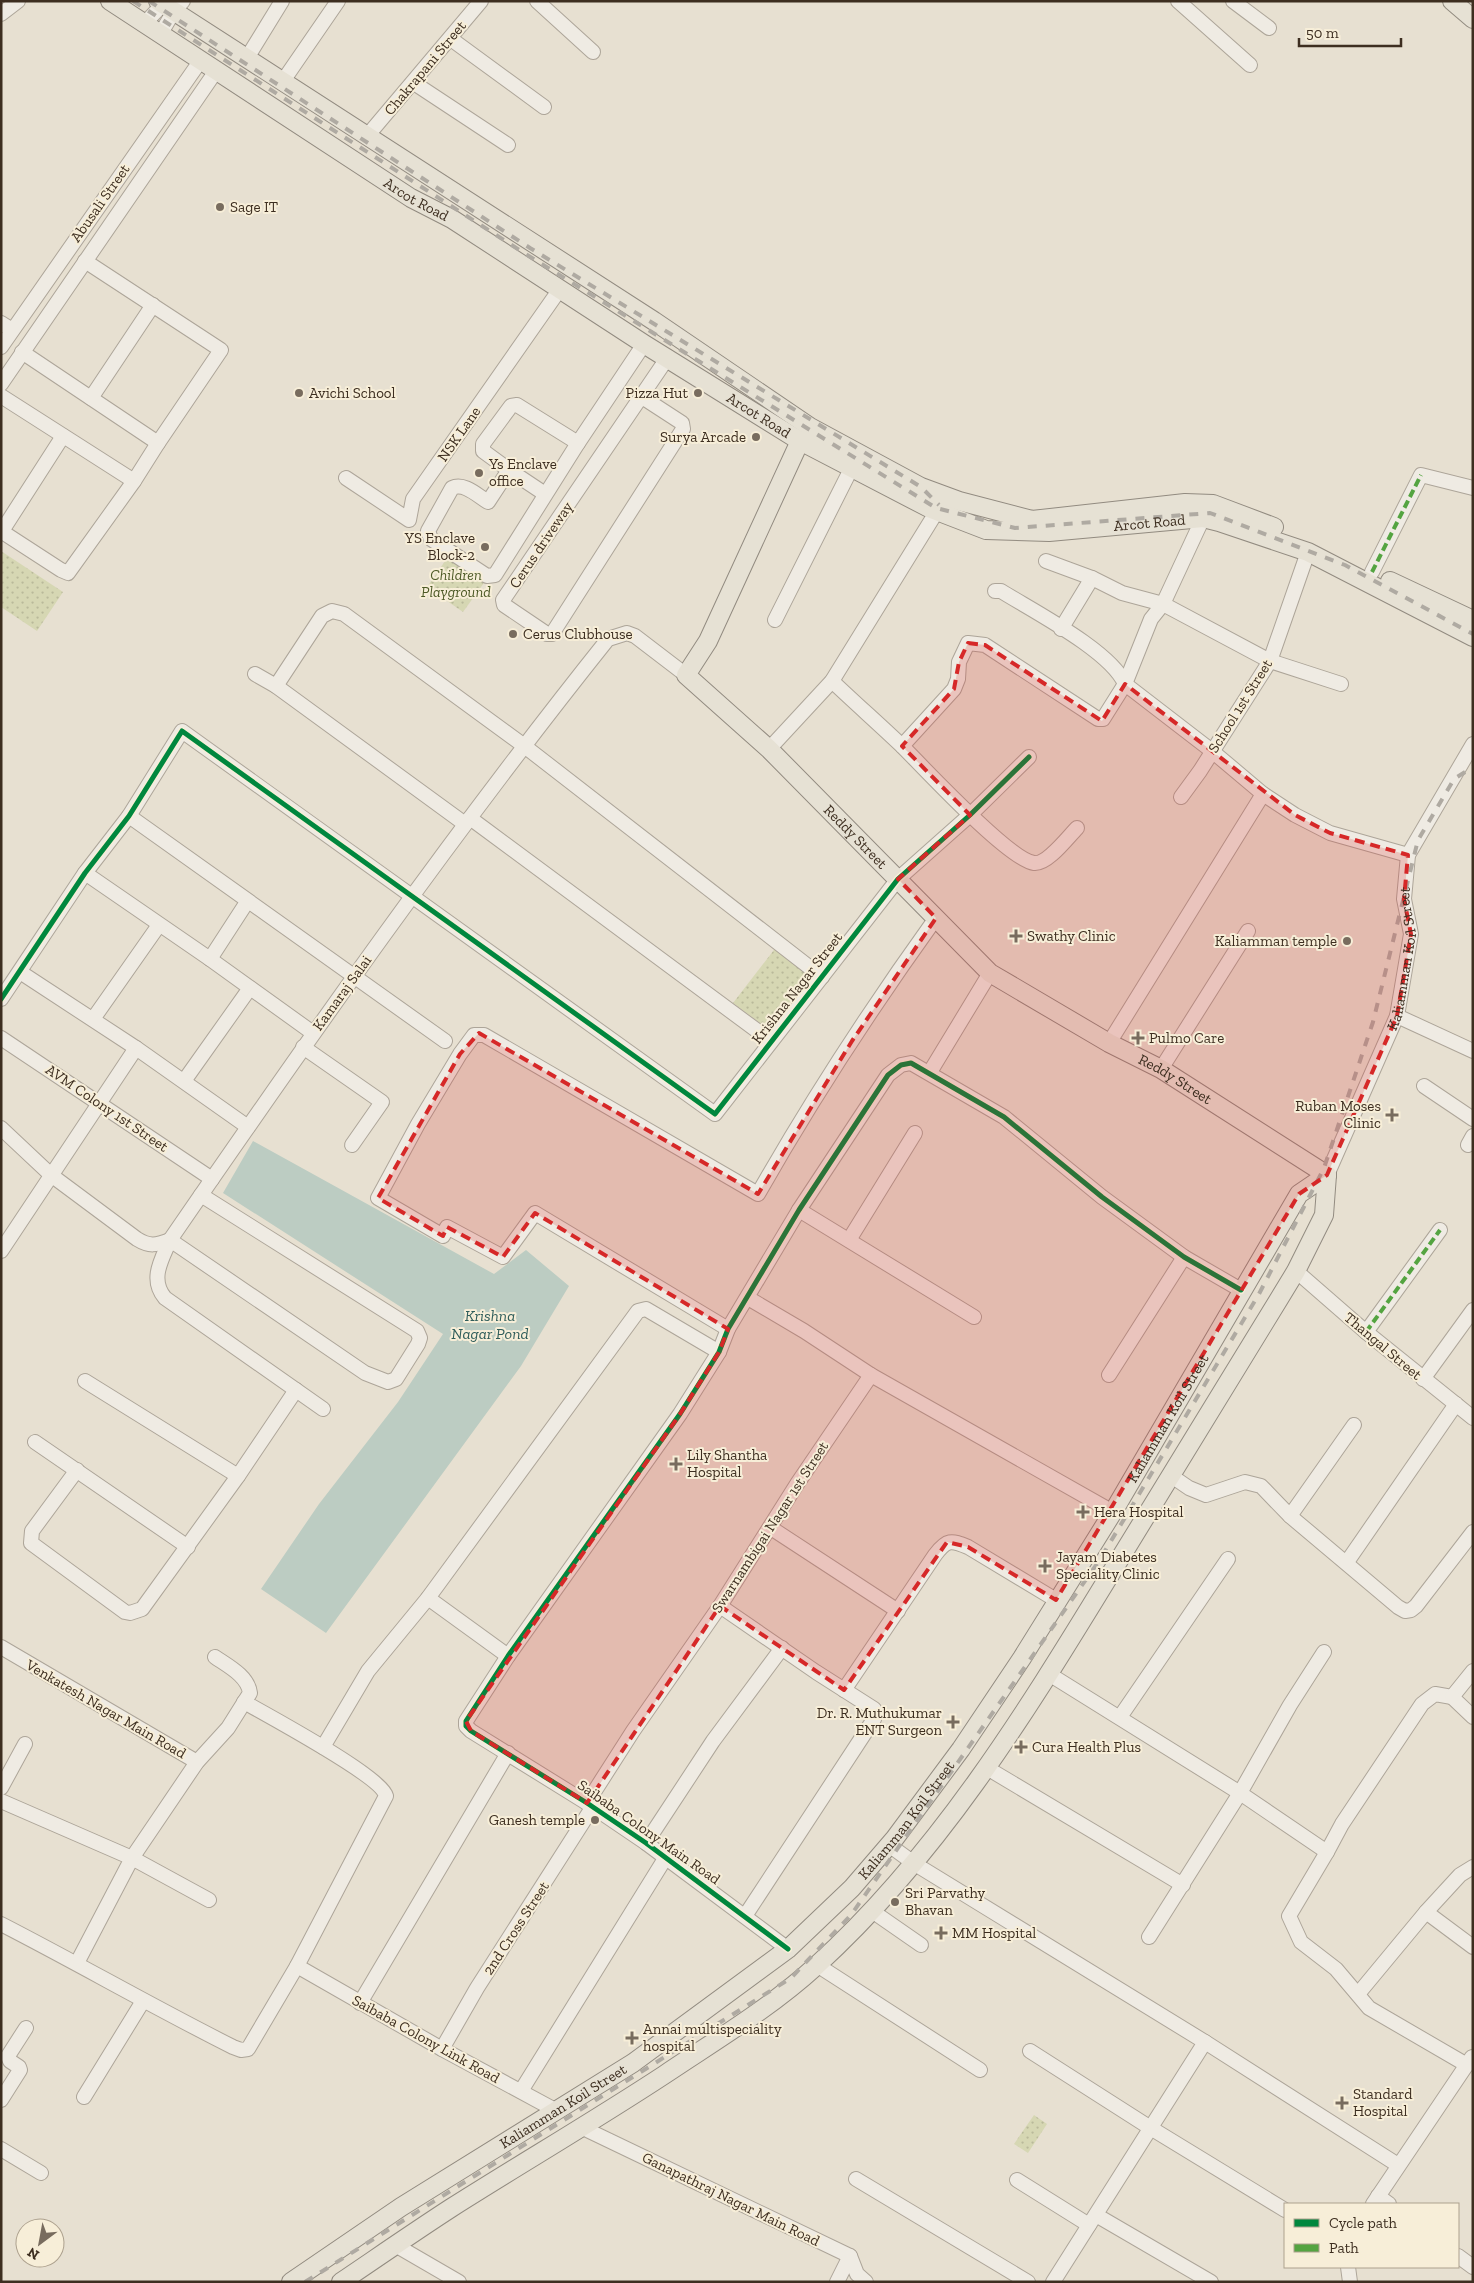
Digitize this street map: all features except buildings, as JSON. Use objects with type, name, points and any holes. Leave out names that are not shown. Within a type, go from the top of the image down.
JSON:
[{"type":"main road","name":"Arcot Road","points":[[110,1],[145,22],[216,72],[411,198],[452,219],[644,344],[668,357],[800,441],[937,511],[986,530],[1049,532],[1203,518],[1250,531],[1308,552],[1412,598],[1473,620]]},
{"type":"main road","points":[[1452,1],[1473,19]]},
{"type":"main road","name":"Arcot Road","points":[[169,4],[251,52],[368,135],[654,321],[810,427],[921,487],[959,501],[1032,520],[1185,503],[1213,504],[1284,531],[1372,572],[1473,637]]},
{"type":"main road","points":[[686,675],[708,641],[800,441]]},
{"type":"main road","name":"Reddy Street","points":[[686,675],[769,749],[990,973],[1109,1043],[1162,1069],[1326,1175]]},
{"type":"main road","name":"Kaliamman Koil Street","points":[[342,2282],[450,2209],[583,2128],[753,2017],[787,1992],[817,1965],[872,1911],[915,1864],[987,1768],[1049,1674],[1296,1271],[1324,1215],[1326,1175]]},
{"type":"main road","name":"Kaliamman Koil Street","points":[[291,2282],[400,2208],[634,2063],[788,1949],[852,1888],[889,1845],[961,1749],[1022,1658],[1056,1600],[1113,1512],[1241,1290],[1299,1194],[1326,1175]]},
{"type":"street","points":[[1,14],[18,1]]},
{"type":"street","points":[[251,52],[282,1]]},
{"type":"street","points":[[287,76],[338,1]]},
{"type":"street","name":"Chakrapani Street","points":[[368,135],[414,83],[481,1]]},
{"type":"street","points":[[537,1],[593,52]]},
{"type":"street","points":[[1233,1],[1269,28]]},
{"type":"street","points":[[1182,3],[1250,65]]},
{"type":"street","points":[[145,22],[169,4]]},
{"type":"street","points":[[161,33],[169,4]]},
{"type":"street","points":[[451,39],[544,107]]},
{"type":"street","name":"Abusali Street","points":[[1,347],[7,326],[201,60]]},
{"type":"street","points":[[1,384],[216,72]]},
{"type":"street","points":[[414,83],[508,145]]},
{"type":"street","points":[[63,436],[1,531],[68,573],[134,481],[221,350],[84,261]]},
{"type":"street","name":"NSK Lane","points":[[346,478],[409,520],[414,499],[560,289]]},
{"type":"street","points":[[91,398],[153,305]]},
{"type":"street","points":[[509,470],[488,502],[462,486],[452,488],[428,531],[431,539],[491,577],[644,344]]},
{"type":"street","points":[[22,352],[158,443]]},
{"type":"street","name":"Cerus driveway","points":[[642,397],[683,426],[552,634],[547,634],[504,605],[503,600],[668,357]]},
{"type":"street","points":[[1,396],[134,481]]},
{"type":"street","points":[[545,494],[483,451],[483,444],[511,406],[517,405],[578,443]]},
{"type":"street","points":[[775,620],[852,467]]},
{"type":"street","points":[[1372,572],[1421,475],[1473,488]]},
{"type":"street","points":[[986,530],[993,510]]},
{"type":"street","points":[[769,749],[832,681],[937,511]]},
{"type":"street","points":[[902,746],[954,689],[958,679],[959,662],[968,644],[985,645],[1100,720],[1103,719],[1125,684],[1151,619],[1162,604],[1203,518]]},
{"type":"street","name":"School 1st Street","points":[[1180,797],[1270,661],[1308,552]]},
{"type":"street","points":[[1046,561],[1092,578],[1122,592],[1162,604],[1270,661],[1341,684]]},
{"type":"street","points":[[1061,628],[1092,578]]},
{"type":"street","points":[[995,591],[1001,591],[1061,628],[1112,664],[1122,676],[1125,684],[1212,751],[1263,794],[1330,833],[1408,855]]},
{"type":"street","points":[[276,686],[322,616],[326,612],[339,612],[523,745],[822,977]]},
{"type":"street","name":"Kamaraj Salai","points":[[323,1409],[165,1298],[161,1293],[157,1280],[158,1266],[206,1197],[212,1179],[313,1033],[523,745],[608,638],[626,633],[635,636],[686,675]]},
{"type":"street","points":[[256,674],[276,686],[468,821],[771,1041]]},
{"type":"street","points":[[832,681],[902,746],[970,815],[1016,854],[1035,864],[1045,861],[1077,828]]},
{"type":"street","points":[[1,999],[86,873],[129,816],[182,731],[413,896]]},
{"type":"street","name":"Kaliamman Koil Street","points":[[1326,1175],[1397,1016],[1411,934],[1404,898],[1408,855],[1473,744]]},
{"type":"street","name":"Krishna Nagar Street","points":[[413,896],[715,1114],[898,879],[970,815],[1029,757]]},
{"type":"street","points":[[1109,1043],[1263,794]]},
{"type":"street","points":[[129,816],[247,902],[445,1041]]},
{"type":"street","points":[[86,873],[159,925],[210,958],[313,1033]]},
{"type":"street","points":[[210,958],[247,902]]},
{"type":"street","points":[[728,1329],[535,1213],[503,1257],[447,1227],[443,1236],[378,1198],[418,1124],[460,1054],[474,1035],[479,1034],[568,1083],[758,1194],[852,1041],[936,918]]},
{"type":"street","points":[[93,1019],[159,925]]},
{"type":"street","points":[[1162,1069],[1248,931]]},
{"type":"street","points":[[20,972],[136,1048],[248,1126]]},
{"type":"street","points":[[930,1072],[990,973]]},
{"type":"street","points":[[184,1081],[250,988]]},
{"type":"street","points":[[1397,1016],[1473,1051]]},
{"type":"street","name":"AVM Colony 1st Street","points":[[1,1038],[212,1179]]},
{"type":"street","points":[[303,1047],[382,1102],[352,1145]]},
{"type":"street","points":[[1,1252],[136,1048]]},
{"type":"street","points":[[428,1598],[508,1656],[680,1414],[719,1352],[728,1329],[799,1210],[888,1075],[901,1065],[911,1063],[930,1072],[945,1084],[1004,1117],[1102,1197],[1184,1257],[1241,1290]]},
{"type":"street","points":[[1424,1086],[1473,1119]]},
{"type":"street","points":[[1,1128],[51,1175],[147,1245],[175,1243],[365,1373],[388,1382],[396,1379],[418,1344],[420,1338],[417,1331],[206,1197]]},
{"type":"street","points":[[849,1240],[915,1133]]},
{"type":"street","points":[[799,1210],[974,1317]]},
{"type":"street","points":[[1366,1332],[1440,1230]]},
{"type":"street","points":[[1109,1375],[1184,1257]]},
{"type":"street","name":"Thangal Street","points":[[1296,1271],[1366,1332],[1473,1418]]},
{"type":"street","points":[[748,1298],[804,1331],[871,1375],[1113,1512]]},
{"type":"street","points":[[323,1747],[368,1671],[428,1598],[640,1310],[646,1309],[719,1352]]},
{"type":"street","points":[[1424,1379],[1473,1310]]},
{"type":"street","name":"Swarnambigai Nagar 1st Street","points":[[590,1805],[633,1731],[720,1606],[797,1484],[871,1375]]},
{"type":"street","points":[[85,1381],[238,1476]]},
{"type":"street","points":[[76,1470],[32,1531],[31,1543],[125,1612],[130,1613],[142,1609],[238,1476],[296,1390]]},
{"type":"street","points":[[1347,1562],[1456,1404]]},
{"type":"street","points":[[1290,1516],[1354,1425]]},
{"type":"street","points":[[35,1442],[188,1547]]},
{"type":"street","points":[[1170,1475],[1189,1488],[1206,1495],[1245,1482],[1261,1486],[1290,1516],[1405,1611],[1411,1610],[1473,1532]]},
{"type":"street","points":[[771,1528],[898,1611]]},
{"type":"street","points":[[844,1690],[941,1547],[947,1542],[954,1542],[968,1547],[1056,1600]]},
{"type":"street","points":[[1120,1717],[1228,1559]]},
{"type":"street","points":[[720,1606],[876,1712],[874,1719],[745,1916]]},
{"type":"street","name":"Venkatesh Nagar Main Road","points":[[1,1647],[197,1762],[228,1728],[244,1702]]},
{"type":"street","points":[[646,1843],[713,1741],[782,1648]]},
{"type":"street","points":[[1148,1936],[1183,1885],[1324,1652]]},
{"type":"street","name":"Saibaba Colony Main Road","points":[[508,1656],[469,1714],[466,1726],[646,1843],[788,1949]]},
{"type":"street","points":[[1,1924],[77,1963],[143,2002],[233,2047],[241,2050],[248,2049],[297,1966],[386,1796],[384,1789],[323,1747],[244,1702],[250,1693],[247,1683],[215,1657]]},
{"type":"street","points":[[1452,1697],[1473,1671]]},
{"type":"street","points":[[1049,1674],[1240,1792],[1327,1852]]},
{"type":"street","points":[[1380,2201],[1398,2165],[1470,2061],[1369,2008],[1336,1969],[1301,1942],[1289,1916],[1342,1824],[1422,1704],[1436,1694],[1452,1697],[1473,1717]]},
{"type":"street","points":[[1,1788],[24,1744]]},
{"type":"street","points":[[360,2003],[508,1753]]},
{"type":"street","points":[[77,1963],[132,1858],[197,1762]]},
{"type":"street","points":[[987,1768],[1183,1885]]},
{"type":"street","points":[[1,1801],[132,1858],[208,1900]]},
{"type":"street","name":"2nd Cross Street","points":[[442,2049],[477,1988],[590,1805]]},
{"type":"street","points":[[889,1845],[915,1864],[1205,2042],[1398,2165]]},
{"type":"street","points":[[521,2090],[666,1858]]},
{"type":"street","points":[[1358,1994],[1426,1912],[1460,1875],[1473,1867]]},
{"type":"street","points":[[872,1911],[921,1946]]},
{"type":"street","points":[[1426,1912],[1473,1947]]},
{"type":"street","points":[[817,1965],[980,2070]]},
{"type":"street","name":"Saibaba Colony Link Road","points":[[297,1966],[442,2049],[556,2110]]},
{"type":"street","points":[[84,2097],[143,2002]]},
{"type":"street","points":[[1,2100],[20,2070],[19,2066],[10,2061],[8,2056],[26,2028]]},
{"type":"street","points":[[1054,2282],[1149,2128],[1205,2042]]},
{"type":"street","points":[[1030,2051],[1149,2128],[1284,2209]]},
{"type":"street","name":"Ganapathraj Nagar Main Road","points":[[583,2128],[850,2256]]},
{"type":"street","points":[[1,2149],[41,2173]]},
{"type":"street","points":[[856,2179],[1028,2282]]},
{"type":"street","points":[[1017,2180],[1211,2282]]},
{"type":"street","points":[[397,2246],[459,2282]]},
{"type":"street","points":[[837,2282],[850,2256]]},
{"type":"street","points":[[850,2256],[858,2274],[866,2282]]},
{"type":"street","points":[[1459,2257],[1473,2267]]},
{"type":"street","points":[[1348,2268],[1350,2282]]},
{"type":"highlighted area","points":[[968,643],[985,645],[1102,721],[1125,684],[1295,815],[1330,833],[1408,855],[1404,899],[1411,934],[1397,1016],[1327,1175],[1299,1194],[1056,1600],[968,1547],[947,1542],[844,1690],[720,1606],[587,1803],[471,1731],[466,1721],[680,1414],[719,1352],[728,1329],[535,1213],[503,1257],[447,1227],[443,1236],[378,1198],[460,1054],[479,1033],[758,1194],[852,1041],[936,918],[898,879],[970,815],[902,746],[954,689],[959,662]]},
{"type":"green space","points":[[1,551],[63,592],[37,631],[1,607]]},
{"type":"green space","name":"Children Playground","points":[[450,554],[486,580],[463,612],[427,587]]},
{"type":"green space","points":[[777,946],[813,974],[769,1030],[733,1003]]},
{"type":"green space","points":[[1034,2115],[1047,2124],[1028,2153],[1014,2144]]},
{"type":"water","name":"Krishna Nagar Pond","points":[[253,1141],[494,1274],[526,1250],[569,1286],[521,1366],[326,1633],[261,1589],[319,1504],[398,1402],[443,1334],[223,1193]]},
{"type":"railway","points":[[133,1],[524,253],[936,508],[1015,528],[1210,513],[1345,565],[1473,634]]},
{"type":"railway","points":[[149,1],[530,248],[921,487],[939,505]]},
{"type":"railway","points":[[305,2282],[791,1978],[851,1915],[1099,1561],[1259,1294],[1324,1168],[1373,1022],[1418,840],[1454,779],[1473,767]]},
{"type":"marked path","points":[[1372,572],[1421,475]]},
{"type":"marked path","points":[[1366,1332],[1440,1230]]},
{"type":"cycle path","points":[[1,999],[85,873],[129,816],[182,731],[715,1114],[898,879],[970,815],[1029,757]]},
{"type":"cycle path","points":[[788,1949],[646,1843],[587,1803],[471,1731],[466,1726],[466,1721],[508,1656],[680,1414],[719,1352],[728,1329],[799,1210],[888,1075],[901,1065],[911,1063],[1004,1117],[1102,1197],[1184,1257],[1241,1290]]},
{"type":"place","name":"Sage IT","points":[[220,207]]},
{"type":"place","name":"Avichi School","points":[[299,393]]},
{"type":"place","name":"Pizza Hut","points":[[698,393]]},
{"type":"place","name":"Surya Arcade","points":[[756,437]]},
{"type":"place","name":"Ys Enclave office","points":[[479,473]]},
{"type":"place","name":"YS Enclave Block-2","points":[[485,547]]},
{"type":"place","name":"Cerus Clubhouse","points":[[513,634]]},
{"type":"place","name":"Swathy Clinic","points":[[1016,936]]},
{"type":"place","name":"Kaliamman temple","points":[[1347,941]]},
{"type":"place","name":"Pulmo Care","points":[[1138,1038]]},
{"type":"place","name":"Ruban Moses Clinic","points":[[1392,1115]]},
{"type":"place","name":"Lily Shantha Hospital","points":[[676,1464]]},
{"type":"place","name":"Hera Hospital","points":[[1083,1512]]},
{"type":"place","name":"Jayam Diabetes Speciality Clinic","points":[[1045,1566]]},
{"type":"place","name":"Dr. R. Muthukumar ENT Surgeon","points":[[953,1722]]},
{"type":"place","name":"Cura Health Plus","points":[[1021,1747]]},
{"type":"place","name":"Ganesh temple","points":[[595,1820]]},
{"type":"place","name":"Sri Parvathy Bhavan","points":[[895,1902]]},
{"type":"place","name":"MM Hospital","points":[[941,1933]]},
{"type":"place","name":"Annai multispeciality hospital","points":[[632,2038]]},
{"type":"place","name":"Standard Hospital","points":[[1342,2103]]}]
